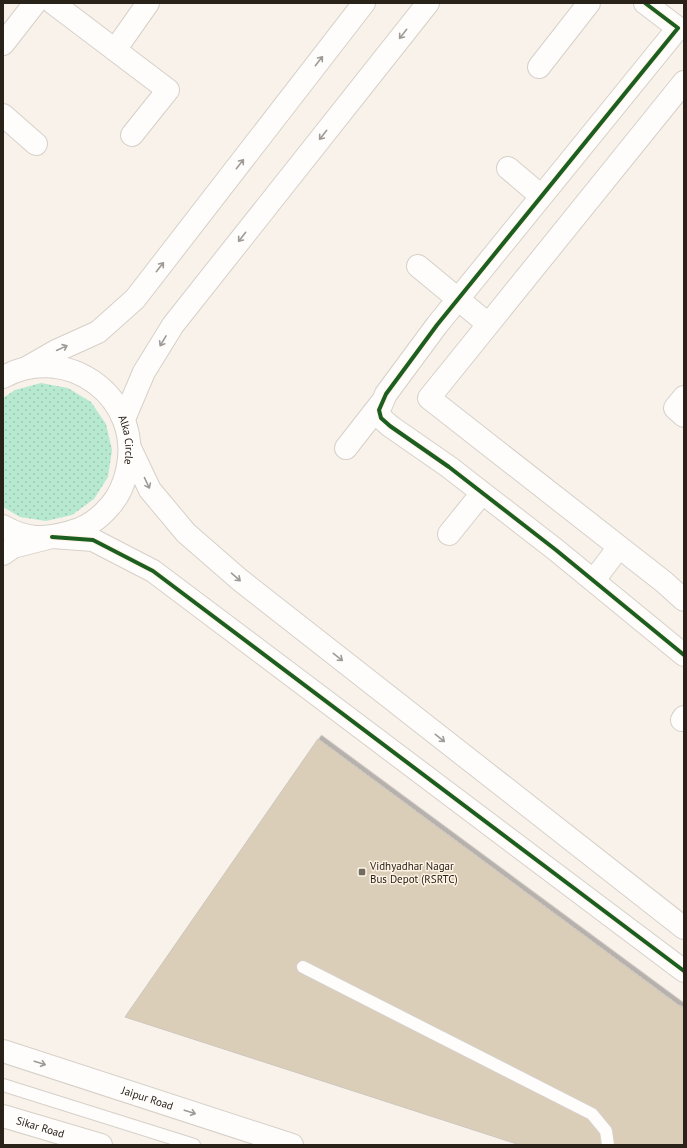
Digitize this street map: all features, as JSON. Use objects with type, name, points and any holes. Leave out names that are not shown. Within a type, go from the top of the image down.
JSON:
[{"type":"street","points":[[3,44],[35,3]]},
{"type":"street","points":[[53,3],[168,90],[132,135]]},
{"type":"street","points":[[115,50],[148,3]]},
{"type":"street","points":[[28,367],[56,351],[98,332],[135,299],[364,3]]},
{"type":"street","points":[[124,419],[144,372],[173,325],[428,3]]},
{"type":"street","points":[[539,67],[589,3]]},
{"type":"street","points":[[645,3],[678,28],[457,299],[386,394],[379,410],[382,418],[556,550],[684,656]]},
{"type":"street","points":[[684,82],[429,398],[664,582],[684,600]]},
{"type":"street","points":[[3,115],[36,144]]},
{"type":"street","points":[[508,168],[541,196]]},
{"type":"street","points":[[418,266],[488,324]]},
{"type":"street","name":"Alka Circle","points":[[3,377],[12,372],[28,367],[41,366],[59,366],[87,377],[99,385],[117,406],[124,419],[130,448],[129,464],[120,492],[113,503],[95,521],[81,529],[52,537],[26,535],[12,531],[3,526]]},
{"type":"street","points":[[684,397],[675,408],[684,416]]},
{"type":"street","points":[[346,448],[382,402]]},
{"type":"street","points":[[130,448],[150,490],[186,533],[240,580],[684,928]]},
{"type":"street","points":[[449,534],[482,493]]},
{"type":"street","points":[[3,554],[13,547],[52,537],[93,540],[154,571],[684,971]]},
{"type":"street","points":[[594,580],[619,547]]},
{"type":"street","name":"Jaipur Road","points":[[3,1051],[292,1145]]},
{"type":"street","name":"Sikar Road","points":[[3,1116],[73,1141],[101,1145]]},
{"type":"lane","points":[[303,967],[592,1114],[606,1131],[608,1145]]},
{"type":"lane","points":[[3,1085],[194,1145]]},
{"type":"green space","points":[[41,383],[68,388],[91,402],[106,424],[112,450],[108,477],[94,499],[72,515],[46,521],[20,517],[3,507],[3,398],[15,390]]},
{"type":"building","name":"Vidhyadhar Nagar Bus Depot (RSRTC)","points":[[318,739],[684,1008],[684,1145],[520,1145],[125,1017]]},
{"type":"cycle path","points":[[645,3],[678,28],[437,325],[386,394],[379,410],[381,418],[390,426],[449,467],[556,550],[684,655]]},
{"type":"cycle path","points":[[52,537],[93,540],[153,571],[684,971]]},
{"type":"place","name":"Vidhyadhar Nagar Bus Depot (RSRTC)","points":[[362,872]]}]
